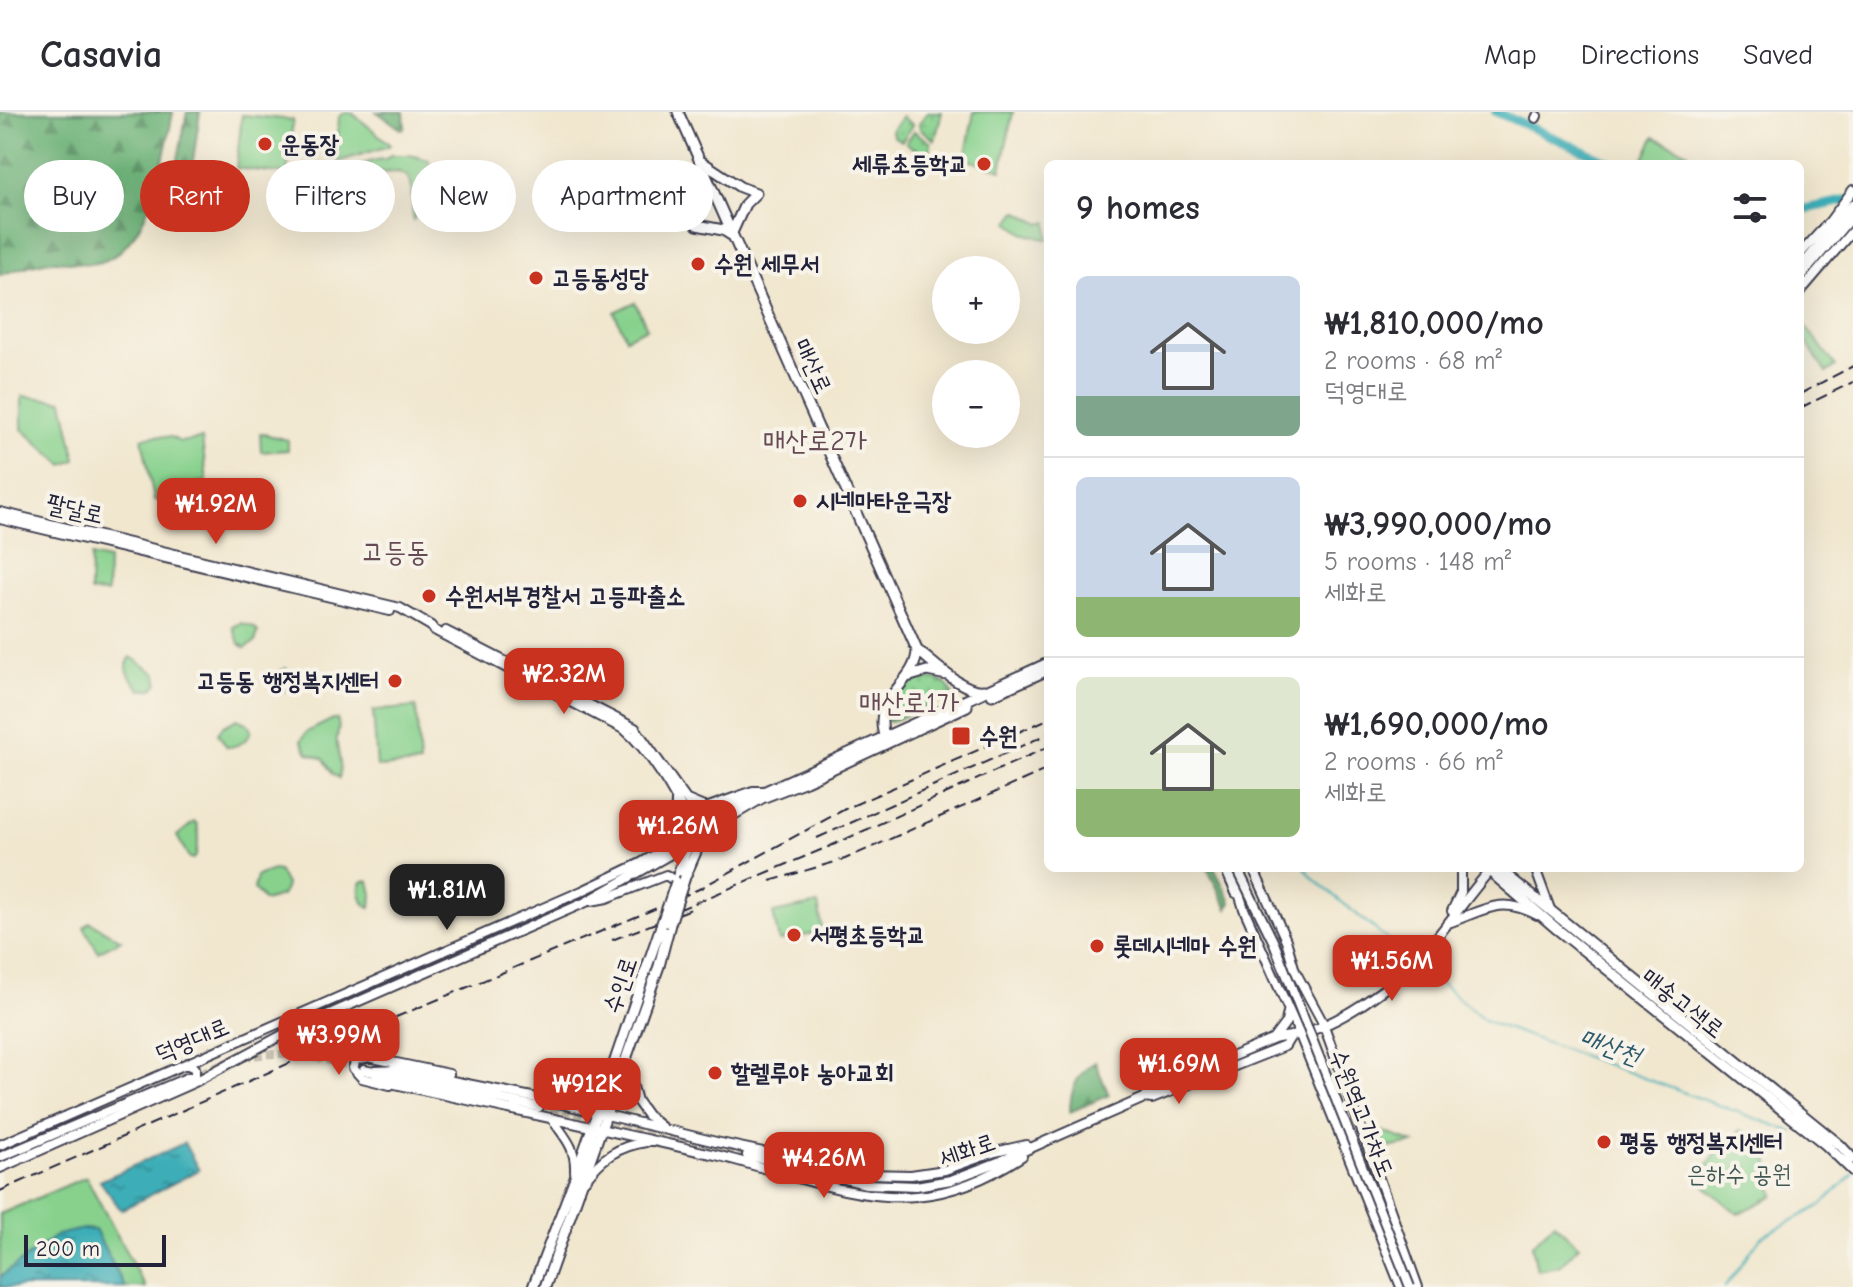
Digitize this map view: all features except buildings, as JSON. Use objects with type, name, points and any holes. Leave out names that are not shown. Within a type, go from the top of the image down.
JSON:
[{"type":"main road","name":"매산로","points":[[678,112],[699,160]]},
{"type":"main road","points":[[713,169],[740,187],[756,193],[745,204],[731,235],[713,228]]},
{"type":"main road","points":[[1804,250],[1853,190]]},
{"type":"main road","name":"매산로","points":[[713,193],[917,650]]},
{"type":"main road","points":[[1804,273],[1847,217],[1853,203]]},
{"type":"main road","points":[[1804,264],[1847,217]]},
{"type":"main road","points":[[1804,287],[1853,230]]},
{"type":"main road","name":"팔달로","points":[[0,512],[400,608],[627,723],[640,733],[686,800],[699,836]]},
{"type":"main road","name":"팔달로","points":[[0,519],[418,618]]},
{"type":"main road","name":"팔달로","points":[[431,626],[625,730],[636,740],[699,836]]},
{"type":"main road","points":[[917,650],[961,685],[969,702]]},
{"type":"main road","points":[[886,740],[883,716],[892,695],[916,664],[917,650]]},
{"type":"main road","name":"덕영대로","points":[[969,702],[1044,665]]},
{"type":"main road","points":[[903,680],[927,671],[953,678],[977,691],[991,689]]},
{"type":"main road","name":"덕영대로","points":[[0,1168],[286,1033],[586,902],[762,798],[969,702],[1044,672]]},
{"type":"main road","name":"덕영대로","points":[[0,1145],[582,891],[662,850],[699,836],[730,807],[886,740]]},
{"type":"main road","points":[[686,800],[706,808],[753,791],[764,791]]},
{"type":"main road","points":[[662,850],[675,831],[675,796]]},
{"type":"main road","name":"수인로","points":[[545,1287],[602,1114],[614,1065],[699,836]]},
{"type":"main road","points":[[1227,872],[1288,1010],[1295,1035],[1307,1054],[1401,1287]]},
{"type":"main road","points":[[1235,872],[1244,909]]},
{"type":"main road","name":"수원역고가차도","points":[[1236,872],[1274,943],[1410,1287]]},
{"type":"main road","points":[[1252,872],[1295,971],[1323,1023],[1418,1287]]},
{"type":"main road","points":[[1252,872],[1286,940],[1295,971]]},
{"type":"main road","points":[[1447,923],[1461,892],[1461,872]]},
{"type":"main road","name":"세화로","points":[[747,1155],[866,1184],[916,1186],[951,1180],[1144,1098],[1150,1091],[1274,1039],[1295,1035],[1366,1002],[1402,975],[1427,950],[1489,872]]},
{"type":"main road","name":"매송고색로","points":[[1494,872],[1550,923],[1848,1158]]},
{"type":"main road","name":"매송고색로","points":[[1495,872],[1550,909],[1848,1158],[1853,1171]]},
{"type":"main road","points":[[1536,872],[1550,909]]},
{"type":"main road","points":[[586,902],[607,898],[666,875],[681,880]]},
{"type":"main road","points":[[1447,923],[1496,905],[1523,908],[1550,923]]},
{"type":"main road","name":"수인로","points":[[602,1114],[626,1062],[666,945],[666,925]]},
{"type":"main road","points":[[1274,1039],[1286,1022],[1288,1010]]},
{"type":"main road","points":[[1285,1046],[1295,1035]]},
{"type":"main road","points":[[1285,1046],[1297,1047],[1307,1054]]},
{"type":"main road","name":"세화로","points":[[1144,1098],[1152,1099],[1285,1046]]},
{"type":"main road","points":[[557,1103],[551,1098],[400,1063],[362,1057],[353,1068],[358,1075],[396,1087],[538,1119],[573,1118],[572,1107]]},
{"type":"main road","points":[[626,1062],[637,1101],[647,1115],[665,1130]]},
{"type":"main road","points":[[186,1064],[195,1068],[192,1079]]},
{"type":"main road","points":[[557,1103],[590,1091],[614,1065]]},
{"type":"main road","points":[[368,1071],[398,1070],[866,1174],[911,1175],[945,1170],[995,1152],[1042,1141]]},
{"type":"main road","points":[[368,1071],[395,1084],[888,1196],[916,1196],[955,1189],[1002,1169],[1042,1141]]},
{"type":"main road","points":[[368,1071],[539,1107]]},
{"type":"main road","name":"덕영대로","points":[[0,1157],[192,1079]]},
{"type":"main road","points":[[552,1119],[574,1150],[579,1180],[614,1151],[644,1142],[661,1143]]},
{"type":"main road","name":"수인로","points":[[533,1287],[579,1180]]},
{"type":"green space","points":[[0,112],[173,112],[163,160],[140,160],[140,226],[129,242],[114,256],[96,263],[46,262],[0,275]]},
{"type":"green space","points":[[187,112],[200,112],[193,160],[178,160]]},
{"type":"green space","points":[[377,112],[404,112],[405,128],[401,129]]},
{"type":"green space","points":[[927,112],[942,112],[935,140],[920,129],[919,124]]},
{"type":"green space","points":[[974,112],[1013,112],[1001,170],[965,159]]},
{"type":"green space","points":[[352,113],[389,146],[336,160],[339,117]]},
{"type":"green space","name":"운동장","points":[[242,115],[293,120],[289,160],[266,160],[266,172],[250,170],[250,160],[237,160]]},
{"type":"green space","points":[[902,117],[913,125],[902,141],[893,136],[892,129]]},
{"type":"green space","points":[[914,131],[931,143],[930,151],[925,155],[906,143]]},
{"type":"green space","points":[[1654,137],[1688,152],[1685,160],[1644,159]]},
{"type":"green space","points":[[390,155],[410,155],[429,160],[411,160],[411,183],[407,176],[395,172],[395,160],[381,160]]},
{"type":"green space","points":[[1017,211],[1044,223],[1044,239],[1023,233],[1009,222]]},
{"type":"green space","points":[[635,302],[647,328],[626,338],[614,312]]},
{"type":"green space","points":[[1804,324],[1836,366],[1826,373],[1804,338]]},
{"type":"green space","points":[[22,396],[63,401],[76,460],[63,465],[22,429]]},
{"type":"green space","points":[[260,433],[288,440],[288,450],[261,452]]},
{"type":"green space","points":[[171,437],[180,442],[202,439],[207,481],[187,485],[182,496],[175,501],[154,500],[142,438]]},
{"type":"green space","points":[[91,556],[108,560],[107,593],[90,592]]},
{"type":"green space","points":[[241,623],[254,627],[258,632],[255,642],[245,648],[239,643],[233,627]]},
{"type":"green space","points":[[131,657],[157,674],[158,683],[153,689],[141,690],[131,678],[127,666]]},
{"type":"green space","points":[[286,668],[295,685],[283,691],[274,674]]},
{"type":"green space","points":[[920,679],[944,683],[953,695],[890,722],[887,720],[902,690]]},
{"type":"green space","points":[[416,707],[420,764],[377,767],[373,711]]},
{"type":"green space","points":[[237,719],[248,724],[251,731],[242,743],[227,747],[218,734],[222,727]]},
{"type":"green space","points":[[337,719],[339,726],[339,778],[324,759],[308,753],[301,740],[307,732]]},
{"type":"green space","points":[[194,822],[199,835],[193,859],[189,858],[177,836]]},
{"type":"green space","points":[[278,871],[286,884],[285,889],[281,896],[264,901],[254,889],[257,876]]},
{"type":"green space","points":[[1209,872],[1216,872],[1231,902],[1228,909]]},
{"type":"green space","points":[[363,881],[369,881],[371,908],[361,896]]},
{"type":"green space","points":[[818,904],[823,932],[779,941],[773,913]]},
{"type":"green space","points":[[90,922],[121,940],[98,952],[84,927]]},
{"type":"green space","points":[[1166,1043],[1172,1048],[1181,1044],[1185,1052],[1165,1061],[1156,1055]]},
{"type":"green space","points":[[1126,1049],[1146,1053],[1161,1063],[1139,1074]]},
{"type":"green space","points":[[1095,1062],[1109,1095],[1070,1112],[1076,1083]]},
{"type":"green space","points":[[1376,1129],[1414,1143],[1376,1150],[1370,1133]]},
{"type":"green space","name":"은하수 공원","points":[[1741,1130],[1766,1144],[1774,1196],[1738,1214],[1697,1179],[1716,1153]]},
{"type":"green space","points":[[86,1177],[145,1287],[0,1287],[0,1214]]},
{"type":"green space","points":[[1554,1223],[1579,1246],[1559,1266],[1537,1270],[1532,1245]]},
{"type":"water","points":[[184,1143],[199,1170],[121,1210],[100,1181]]},
{"type":"water","points":[[83,1229],[95,1230],[125,1287],[0,1287],[0,1277],[57,1235]]},
{"type":"waterway","points":[[1496,112],[1605,160]]},
{"type":"waterway","points":[[1804,209],[1853,199]]},
{"type":"waterway","name":"매산천","points":[[1308,872],[1404,953]]},
{"type":"waterway","name":"매산천","points":[[1428,973],[1486,1021],[1793,1132]]},
{"type":"waterway","points":[[1725,1287],[1761,1237],[1820,1206],[1853,1174]]},
{"type":"tunnel","points":[[243,1058],[289,1054],[364,1070]]},
{"type":"tunnel","points":[[190,1077],[229,1061]]},
{"type":"tunnel","points":[[539,1107],[747,1155]]},
{"type":"railway","points":[[1804,392],[1853,366]]},
{"type":"railway","points":[[1804,406],[1853,382]]},
{"type":"railway","points":[[0,1191],[353,1035],[657,908],[699,889],[845,809],[1044,721]]},
{"type":"railway","points":[[817,838],[1044,736]]},
{"type":"railway","points":[[678,910],[835,844],[1044,749]]},
{"type":"railway","points":[[770,881],[845,859],[1044,771]]},
{"type":"railway","points":[[612,940],[691,909]]},
{"type":"place","name":"운동장","points":[[265,144]]},
{"type":"place","name":"세류초등학교","points":[[984,164]]},
{"type":"place","name":"수원 세무서","points":[[698,264]]},
{"type":"place","name":"고등동성당","points":[[536,278]]},
{"type":"place","name":"시네마타운극장","points":[[800,501]]},
{"type":"place","name":"수원서부경찰서 고등파출소","points":[[429,596]]},
{"type":"place","name":"고등동 행정복지센터","points":[[395,681]]},
{"type":"place","name":"수원","points":[[961,736]]},
{"type":"place","name":"서평초등학교","points":[[794,935]]},
{"type":"place","name":"롯데시네마 수원","points":[[1097,946]]},
{"type":"place","name":"할렐루야 농아교회","points":[[715,1073]]},
{"type":"place","name":"평동 행정복지센터","points":[[1604,1142]]},
{"type":"district","name":"매산로2가","points":[[815,441]]},
{"type":"district","name":"고등동","points":[[395,552]]},
{"type":"district","name":"매산로1가","points":[[909,703]]}]
